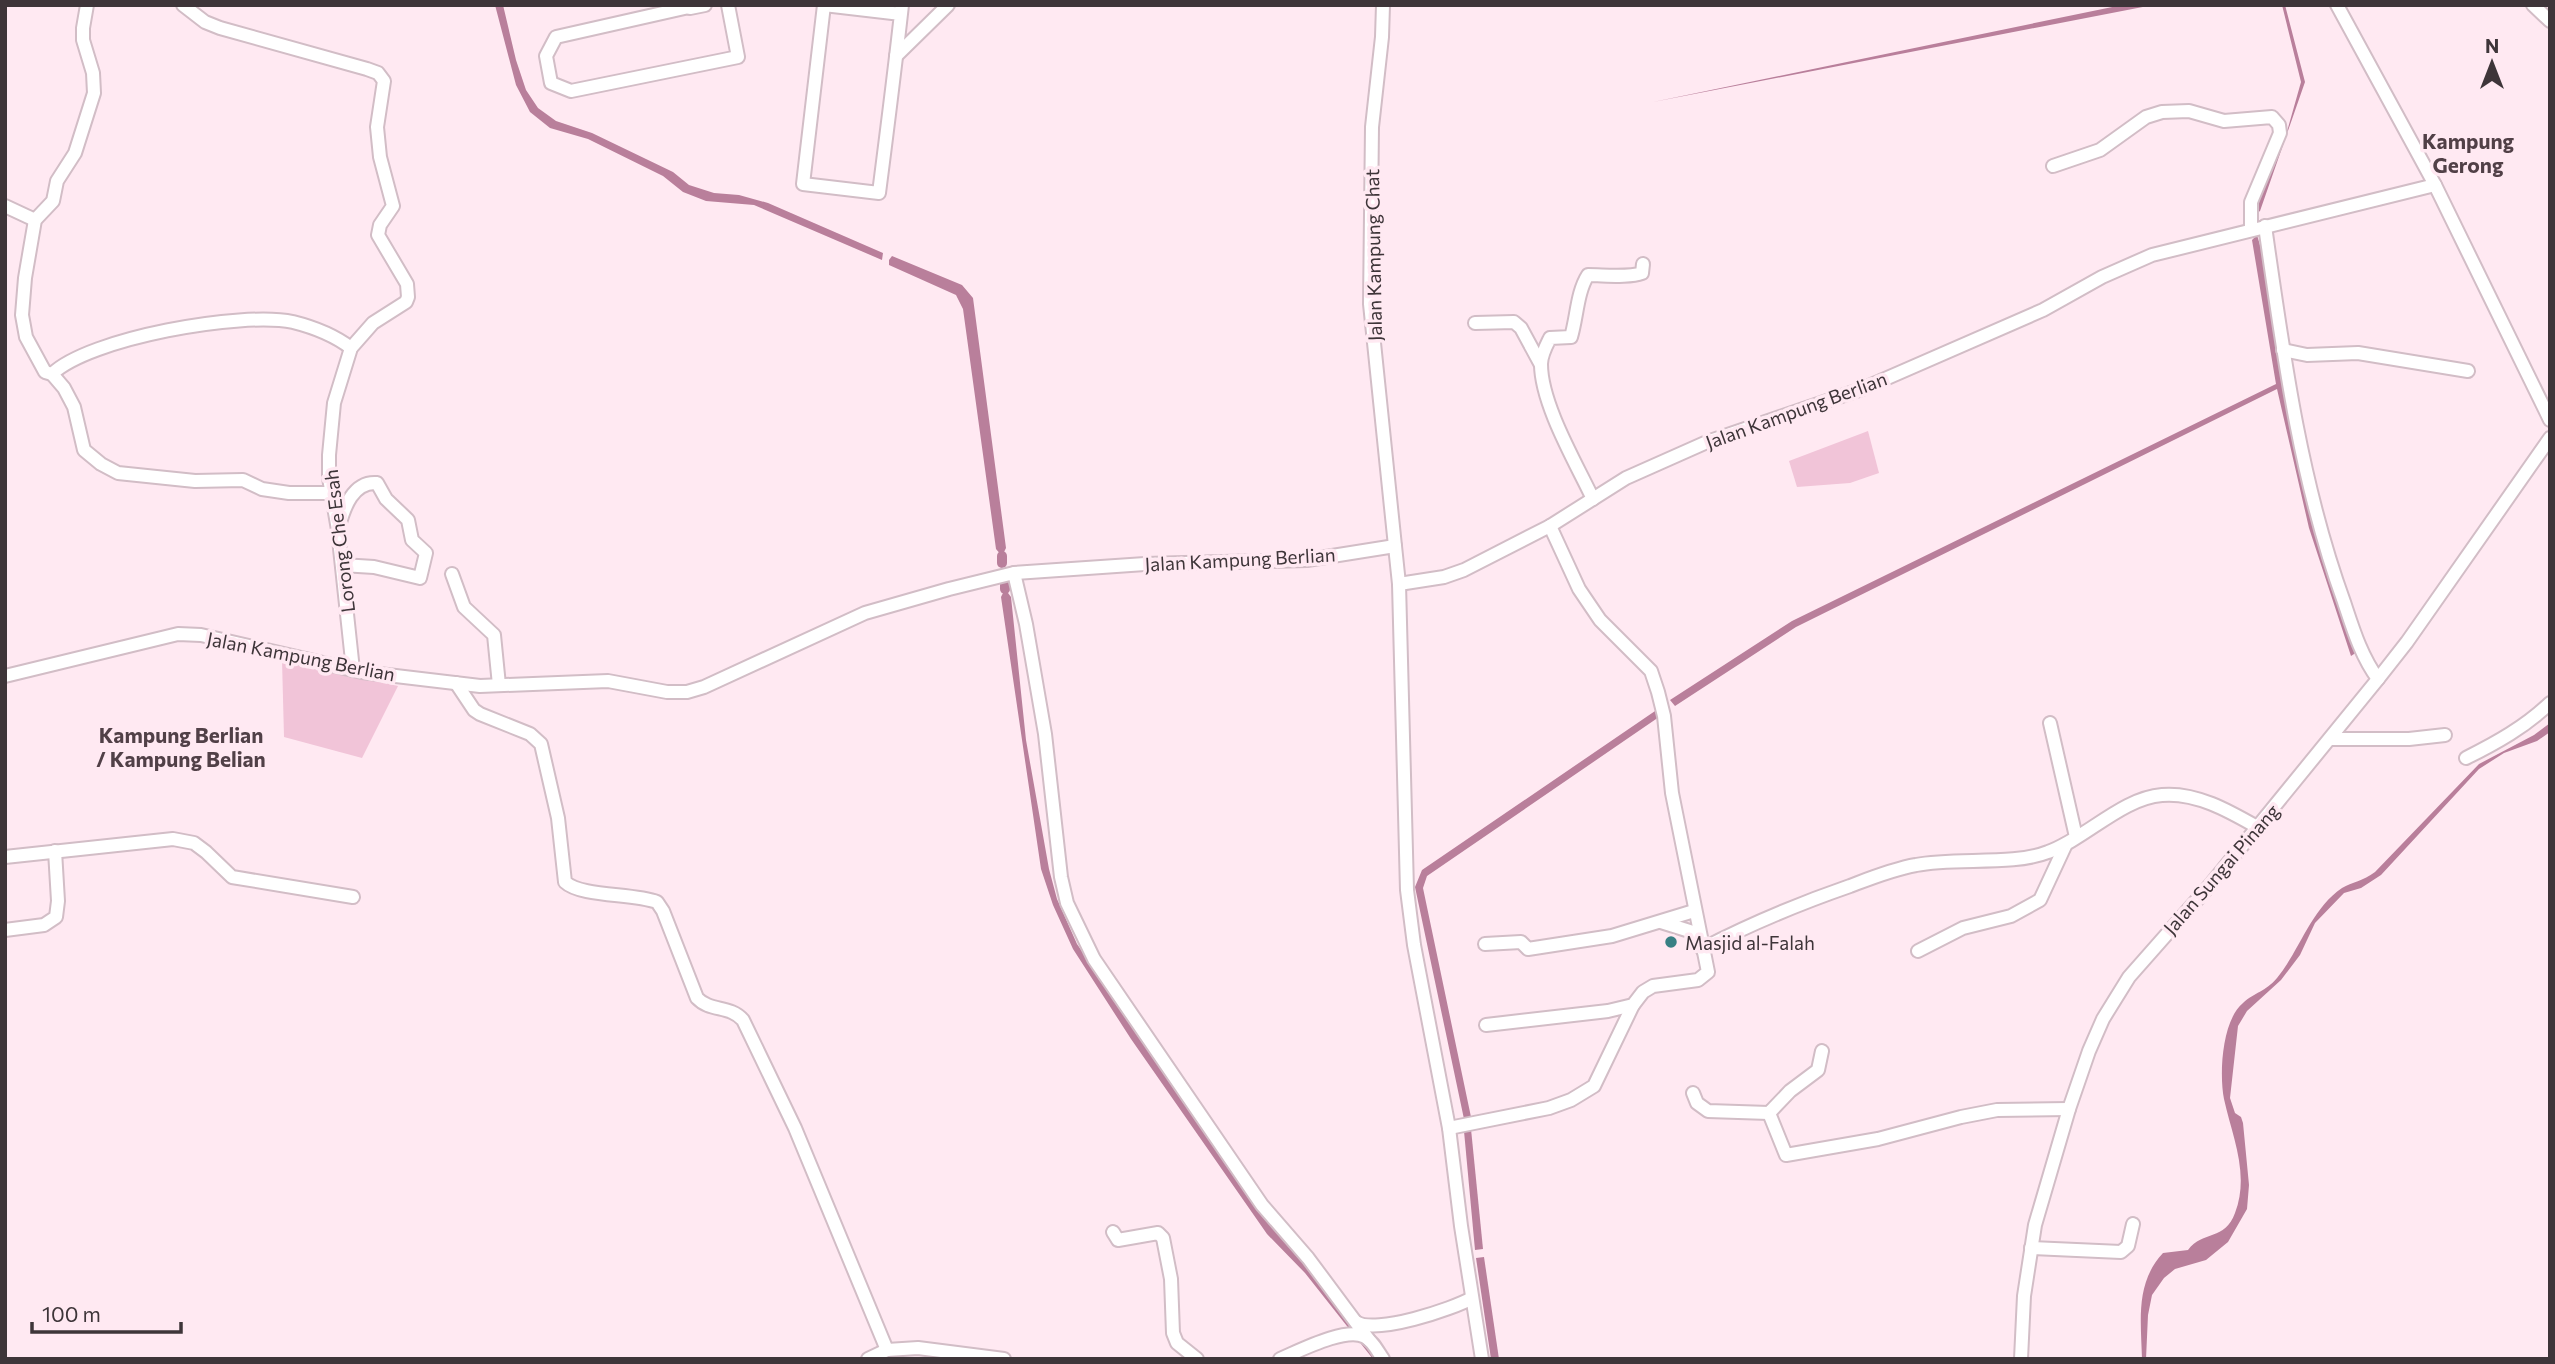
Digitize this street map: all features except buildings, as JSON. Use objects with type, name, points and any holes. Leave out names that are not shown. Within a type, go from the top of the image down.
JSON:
[{"type":"street","points":[[87,5],[83,19],[83,40],[93,73],[94,93],[75,153],[57,181],[53,201],[35,220],[22,314],[26,337],[45,372],[52,374],[64,388],[74,407],[84,450],[118,473],[195,481],[243,481],[262,489],[289,493],[332,493]]},
{"type":"street","name":"Lorong Che Esah","points":[[183,5],[205,22],[220,28],[367,69],[378,73],[384,81],[377,127],[380,157],[393,206],[380,225],[378,235],[407,284],[408,298],[373,323],[351,348],[334,402],[330,455],[332,493],[353,670]]},
{"type":"street","points":[[705,5],[689,6],[556,37],[546,55],[551,83],[570,91],[738,57],[728,5]]},
{"type":"street","points":[[824,5],[901,10],[879,193],[803,184],[824,5]]},
{"type":"street","points":[[896,56],[948,5]]},
{"type":"street","name":"Jalan Kampung Chat","points":[[1383,5],[1372,127],[1370,304],[1395,546]]},
{"type":"street","points":[[2337,5],[2435,185],[2550,420]]},
{"type":"street","points":[[2533,5],[2550,20]]},
{"type":"street","points":[[2053,166],[2100,150],[2139,121],[2162,112],[2189,111],[2224,121],[2272,117],[2279,125],[2280,133],[2251,202],[2250,229]]},
{"type":"street","name":"Jalan Kampung Berlian","points":[[1399,584],[1444,577],[1464,570],[1550,526],[1626,478],[1669,458],[1707,442],[1861,389],[2043,310],[2102,277],[2152,255],[2435,185]]},
{"type":"street","points":[[5,206],[35,220]]},
{"type":"street","points":[[2265,226],[2283,350],[2311,494],[2365,662],[2378,679]]},
{"type":"street","points":[[1541,365],[1550,338],[1570,337],[1577,316],[1582,284],[1588,275],[1621,274],[1632,277],[1642,272],[1643,264]]},
{"type":"street","points":[[52,374],[77,356],[144,335],[247,319],[292,322],[337,337],[351,348]]},
{"type":"street","points":[[1475,323],[1514,322],[1521,328],[1541,365],[1546,392],[1558,424],[1593,499]]},
{"type":"street","points":[[2283,350],[2307,355],[2358,353],[2468,371]]},
{"type":"street","name":"Jalan Sungai Pinang","points":[[2021,1359],[2024,1296],[2031,1248],[2068,1109],[2102,1019],[2129,977],[2331,739],[2407,642],[2550,438]]},
{"type":"street","points":[[338,530],[344,508],[356,491],[367,484],[377,484],[386,499],[408,520],[412,540],[426,553],[419,578],[374,567],[342,565]]},
{"type":"street","points":[[1449,1128],[1549,1108],[1594,1087],[1633,1005],[1643,992],[1653,986],[1698,980],[1708,972],[1672,793],[1664,716],[1651,671],[1600,620],[1579,589],[1550,526]]},
{"type":"street","points":[[1395,546],[1399,584],[1407,890],[1414,945],[1449,1128],[1482,1359]]},
{"type":"street","name":"Jalan Kampung Berlian","points":[[5,676],[178,634],[201,635],[353,670],[480,686],[608,681],[667,692],[687,692],[704,687],[864,613],[1014,573],[1145,564],[1307,560],[1395,546]]},
{"type":"street","points":[[1014,573],[1026,624],[1045,734],[1061,877],[1067,903],[1094,959],[1246,1182],[1262,1205],[1308,1258],[1354,1328],[1367,1338],[1383,1359]]},
{"type":"street","points":[[452,575],[464,607],[494,635],[499,685]]},
{"type":"street","points":[[456,683],[474,710],[489,719],[536,737],[541,744],[558,818],[565,882],[569,886],[584,890],[657,902],[697,998],[705,1005],[732,1010],[743,1020],[795,1128],[887,1350]]},
{"type":"street","points":[[2466,758],[2526,724],[2550,703]]},
{"type":"street","points":[[1918,951],[1963,928],[2011,916],[2040,900],[2071,841],[2050,723]]},
{"type":"street","points":[[2331,739],[2409,739],[2445,735]]},
{"type":"street","points":[[1703,948],[1762,918],[1898,869],[1925,863],[2038,855],[2071,841],[2146,798],[2161,795],[2189,797],[2229,811],[2257,827]]},
{"type":"street","points":[[5,858],[173,839],[194,844],[232,877],[353,897]]},
{"type":"street","points":[[5,930],[44,925],[56,917],[58,901],[55,852]]},
{"type":"street","points":[[1485,944],[1521,942],[1528,949],[1612,936],[1695,912]]},
{"type":"street","points":[[1661,922],[1699,934]]},
{"type":"street","points":[[1486,1025],[1608,1011],[1633,1005]]},
{"type":"street","points":[[1693,1093],[1697,1103],[1708,1111],[1769,1113],[1790,1091],[1818,1070],[1822,1051]]},
{"type":"street","points":[[1769,1113],[1786,1155],[1878,1139],[1961,1116],[1997,1110],[2068,1109]]},
{"type":"street","points":[[2031,1248],[2116,1253],[2128,1246],[2133,1224]]},
{"type":"street","points":[[1113,1232],[1118,1240],[1158,1233],[1163,1238],[1171,1279],[1173,1333],[1181,1345],[1197,1359]]},
{"type":"street","points":[[1280,1359],[1354,1328],[1378,1326],[1425,1315],[1472,1298]]},
{"type":"street","points":[[1181,1345],[1184,1359]]},
{"type":"street","points":[[868,1359],[887,1350],[918,1348],[946,1355],[1004,1359]]},
{"type":"shaded area","points":[[495,5],[503,5],[526,90],[538,108],[556,121],[592,133],[673,172],[689,185],[714,193],[739,195],[768,203],[883,253],[882,260],[754,205],[706,201],[683,192],[663,176],[588,139],[550,128],[530,112],[516,85]]},
{"type":"shaded area","points":[[2122,5],[2153,5],[1653,102]]},
{"type":"shaded area","points":[[2282,5],[2285,5],[2305,82],[2260,211],[2256,214],[2254,209],[2288,128],[2301,82]]},
{"type":"shaded area","points":[[2257,235],[2283,382],[2357,652],[2351,656],[2309,528],[2277,389],[1796,627],[1675,706],[1670,700],[1792,621],[2276,384],[2252,240]]},
{"type":"shaded area","points":[[892,256],[962,285],[973,298],[1006,548],[1002,556],[996,549],[963,309],[956,295],[889,265]]},
{"type":"shaded area","points":[[1868,431],[1879,473],[1850,483],[1797,487],[1789,461]]},
{"type":"shaded area","points":[[1005,589],[1011,597],[1026,740],[1049,869],[1057,899],[1077,944],[1270,1224],[1311,1266],[1378,1359],[1373,1359],[1305,1273],[1267,1234],[1131,1039],[1073,949],[1053,905],[1041,869],[1001,597]]},
{"type":"shaded area","points":[[282,660],[398,686],[362,758],[284,737]]},
{"type":"shaded area","points":[[1658,709],[1659,717],[1427,876],[1423,888],[1471,1117],[1464,1119],[1415,887],[1422,870]]},
{"type":"shaded area","points":[[2550,723],[2550,732],[2537,741],[2504,753],[2479,769],[2381,875],[2361,888],[2344,893],[2315,923],[2300,955],[2281,980],[2247,1011],[2238,1026],[2230,1098],[2235,1113],[2241,1117],[2243,1123],[2249,1185],[2247,1209],[2228,1242],[2206,1260],[2175,1269],[2164,1278],[2152,1295],[2148,1315],[2146,1359],[2142,1359],[2142,1303],[2148,1277],[2154,1265],[2163,1253],[2188,1250],[2200,1240],[2220,1232],[2231,1222],[2235,1213],[2241,1184],[2240,1170],[2224,1099],[2222,1062],[2226,1034],[2236,1011],[2247,999],[2277,978],[2314,918],[2331,897],[2342,888],[2375,872],[2479,764],[2534,735]]},
{"type":"shaded area","points":[[1471,1129],[1483,1249],[1475,1250],[1464,1131]]},
{"type":"shaded area","points":[[1484,1257],[1499,1359],[1491,1359],[1476,1258]]},
{"type":"waterway","points":[[1002,556],[1002,563]]},
{"type":"waterway","points":[[1005,581],[1005,589]]},
{"type":"place","name":"Masjid al-Falah","points":[[1671,942]]},
{"type":"district","name":"Kampung Gerong","points":[[2468,152]]},
{"type":"district","name":"Kampung Berlian / Kampung Belian","points":[[181,746]]}]
